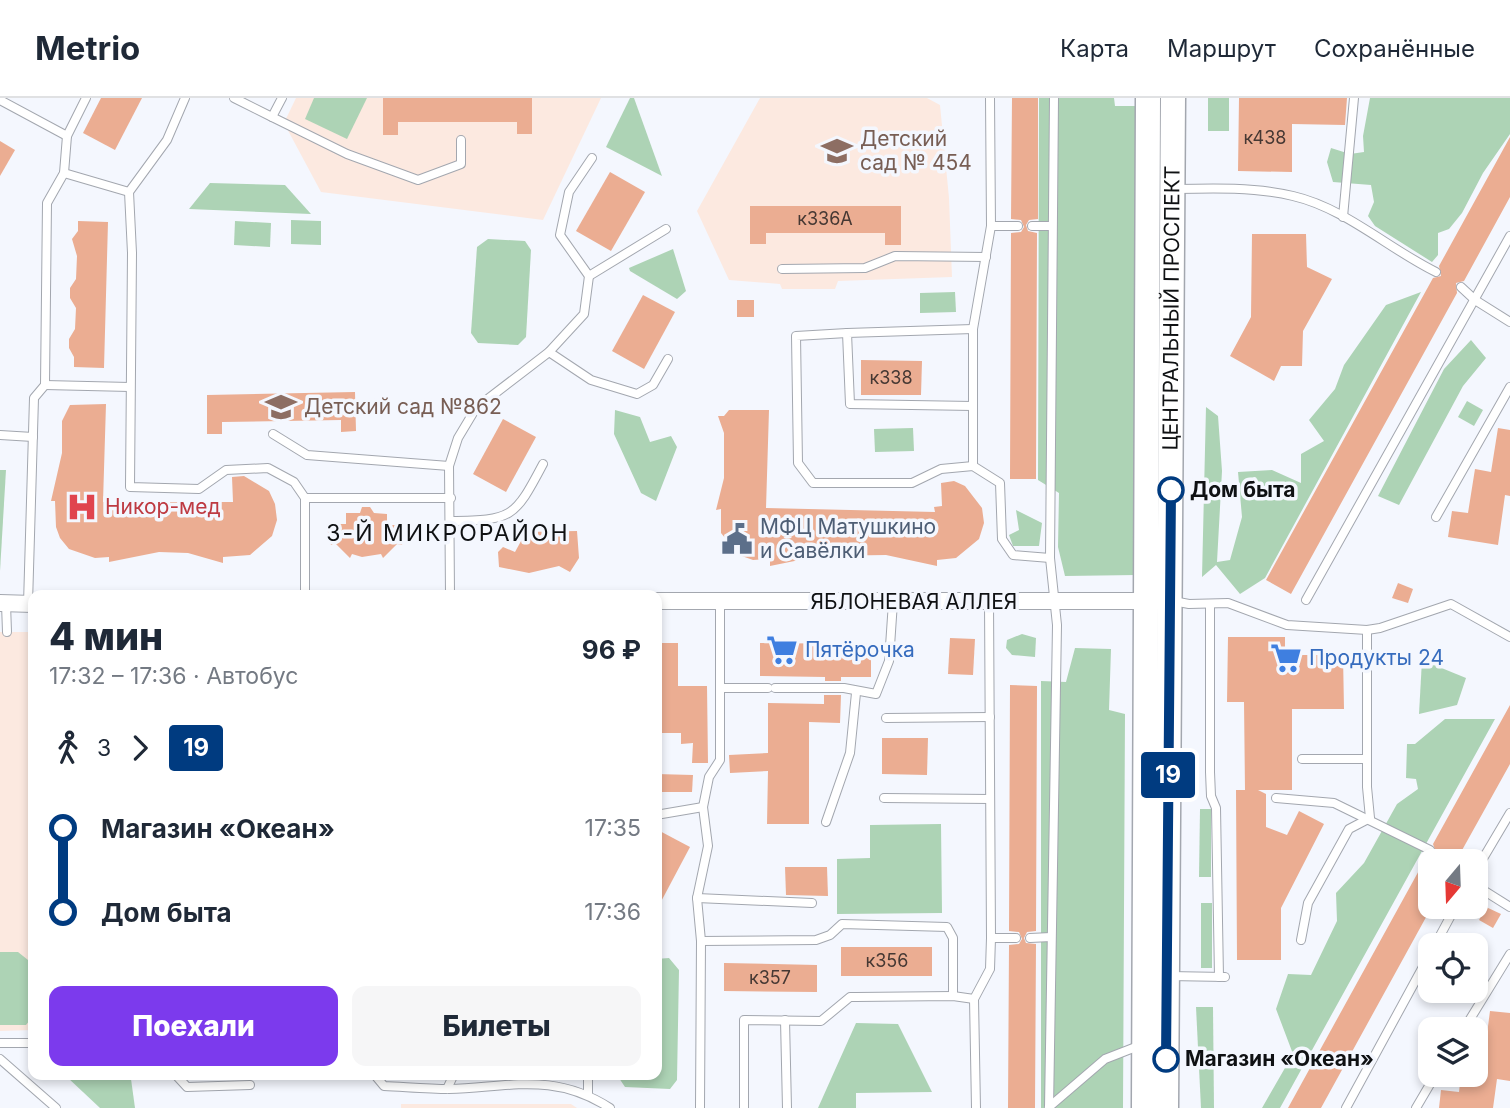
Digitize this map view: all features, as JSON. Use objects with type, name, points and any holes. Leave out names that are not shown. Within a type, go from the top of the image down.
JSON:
[{"type":"main road","name":"ЦЕНТРАЛЬНЫЙ ПРОСПЕКТ","points":[[1144,1108],[1144,1044],[1171,601],[1159,454],[1148,98]]},
{"type":"main road","name":"ЦЕНТРАЛЬНЫЙ ПРОСПЕКТ","points":[[1166,1108],[1168,976],[1146,601],[1159,454],[1173,98]]},
{"type":"street","name":"ЯБЛОНЕВАЯ АЛЛЕЯ","points":[[662,601],[1171,601]]},
{"type":"street","points":[[3,604],[28,604]]},
{"type":"lane","points":[[31,590],[34,398],[45,385],[47,203],[64,173],[66,136],[86,98]]},
{"type":"lane","points":[[185,98],[167,140],[129,192],[132,253],[130,487],[200,489],[226,470],[268,468],[294,482],[305,498],[305,590]]},
{"type":"lane","points":[[234,98],[347,154],[418,180],[461,164],[461,140]]},
{"type":"lane","points":[[272,117],[282,98]]},
{"type":"lane","points":[[973,466],[973,329],[991,226],[990,98]]},
{"type":"lane","points":[[1049,1108],[1055,602],[1050,558],[1054,98]]},
{"type":"lane","points":[[1343,217],[1354,98]]},
{"type":"lane","points":[[0,100],[66,136]]},
{"type":"lane","points":[[450,590],[449,466],[458,438],[476,408],[549,352],[584,314],[589,276],[560,235],[569,192],[592,158]]},
{"type":"lane","points":[[64,173],[129,192]]},
{"type":"lane","points":[[1171,190],[1230,189],[1294,196],[1343,217],[1436,272]]},
{"type":"lane","points":[[991,226],[1018,226]]},
{"type":"lane","points":[[1032,226],[1051,226]]},
{"type":"lane","points":[[589,276],[666,229]]},
{"type":"lane","points":[[1306,600],[1510,236]]},
{"type":"lane","points":[[782,269],[865,268],[895,256],[986,257]]},
{"type":"lane","points":[[1461,287],[1475,300],[1510,322]]},
{"type":"lane","points":[[973,329],[796,336],[798,463],[813,483],[912,483],[941,469],[973,466],[1000,483],[1002,539],[1013,555],[1050,558]]},
{"type":"lane","points":[[847,333],[850,404],[973,406]]},
{"type":"lane","points":[[549,352],[591,380],[637,394],[653,385],[668,359]]},
{"type":"lane","points":[[45,385],[130,387]]},
{"type":"lane","points":[[1436,517],[1510,387]]},
{"type":"lane","points":[[273,434],[307,455],[449,466]]},
{"type":"lane","points":[[0,435],[33,437]]},
{"type":"lane","points":[[450,521],[497,520],[521,507],[543,464]]},
{"type":"lane","points":[[305,498],[451,498]]},
{"type":"lane","points":[[1171,601],[1228,603],[1287,625],[1367,630],[1451,604],[1510,637]]},
{"type":"lane","points":[[700,1108],[701,941],[697,898],[708,846],[703,807],[709,777],[720,760],[720,602]]},
{"type":"lane","points":[[720,688],[845,688],[876,694],[889,661],[893,602]]},
{"type":"lane","points":[[976,1108],[974,999],[990,969],[991,938],[989,602]]},
{"type":"lane","points":[[3,604],[7,632]]},
{"type":"lane","points":[[1168,976],[1222,977],[1216,808],[1211,796],[1210,772],[1210,604]]},
{"type":"lane","points":[[1367,630],[1370,818]]},
{"type":"lane","points":[[826,822],[850,753],[856,692]]},
{"type":"lane","points":[[886,718],[990,717]]},
{"type":"lane","points":[[1302,758],[1367,759]]},
{"type":"lane","points":[[884,798],[990,799]]},
{"type":"lane","points":[[1276,798],[1334,803],[1370,818],[1428,849]]},
{"type":"lane","points":[[662,814],[703,807]]},
{"type":"lane","points":[[1488,850],[1510,813]]},
{"type":"lane","points":[[1301,940],[1308,903],[1343,839],[1349,829],[1370,818]]},
{"type":"lane","points":[[1488,893],[1510,907]]},
{"type":"lane","points":[[697,898],[812,904]]},
{"type":"lane","points":[[701,941],[816,940],[830,935],[842,924],[947,928],[953,938],[953,996]]},
{"type":"lane","points":[[1030,938],[1051,937]]},
{"type":"lane","points":[[991,938],[1016,938]]},
{"type":"lane","points":[[1471,1017],[1510,954]]},
{"type":"lane","points":[[1346,1108],[1418,976]]},
{"type":"lane","points":[[744,1108],[744,1020],[821,1021],[850,998],[953,996],[974,999]]},
{"type":"lane","points":[[785,1020],[787,1108]]},
{"type":"lane","points":[[0,1043],[28,1043]]},
{"type":"lane","points":[[1049,1108],[1105,1059],[1144,1044]]},
{"type":"lane","points":[[0,1059],[56,1108]]},
{"type":"lane","points":[[181,1080],[187,1087],[250,1085]]},
{"type":"lane","points":[[379,1080],[384,1086],[447,1089],[539,1082],[588,1094],[610,1108]]},
{"type":"lane","points":[[447,1089],[451,1080]]},
{"type":"lane","points":[[588,1080],[588,1094]]},
{"type":"lane","points":[[1416,1108],[1428,1087]]},
{"type":"shaded area","points":[[296,98],[601,98],[543,220],[321,192],[284,123]]},
{"type":"shaded area","name":"Детский сад № 454","points":[[760,98],[927,98],[940,105],[949,198],[952,277],[838,281],[835,289],[782,289],[780,284],[729,280],[697,211]]},
{"type":"shaded area","points":[[0,632],[28,632],[28,1030],[0,1031]]},
{"type":"shaded area","points":[[401,1104],[571,1104],[577,1108],[401,1108]]},
{"type":"green space","points":[[314,98],[367,98],[347,139],[305,119]]},
{"type":"green space","points":[[630,98],[634,98],[662,176],[606,147]]},
{"type":"green space","points":[[1039,98],[1114,98],[1115,106],[1135,106],[1136,575],[1065,576],[1058,547],[1059,493],[1038,480]]},
{"type":"green space","points":[[1208,98],[1229,98],[1229,131],[1208,131]]},
{"type":"green space","points":[[1370,98],[1510,98],[1510,134],[1483,173],[1462,213],[1449,229],[1438,233],[1438,255],[1432,262],[1375,226],[1368,216],[1374,202],[1371,185],[1333,182],[1327,162],[1331,148],[1350,154],[1364,152],[1363,136]]},
{"type":"green space","points":[[210,183],[285,185],[311,214],[189,209]]},
{"type":"green space","points":[[291,220],[321,221],[321,245],[291,244]]},
{"type":"green space","points":[[235,221],[271,223],[270,247],[234,245]]},
{"type":"green space","points":[[488,239],[525,241],[531,250],[526,337],[518,345],[478,343],[471,333],[477,247]]},
{"type":"green space","points":[[673,249],[686,291],[677,299],[629,268]]},
{"type":"green space","points":[[955,292],[956,312],[920,313],[920,293]]},
{"type":"green space","points":[[1421,292],[1265,578],[1240,594],[1216,565],[1202,577],[1206,407],[1218,416],[1222,471],[1217,562],[1230,560],[1242,517],[1238,472],[1272,470],[1301,483],[1301,454],[1324,441],[1309,420],[1335,389],[1344,365],[1386,305]]},
{"type":"green space","points":[[1471,340],[1486,358],[1463,386],[1399,505],[1378,496],[1444,369]]},
{"type":"green space","points":[[1467,401],[1483,410],[1474,426],[1458,417]]},
{"type":"green space","points":[[615,410],[640,417],[650,442],[671,436],[677,447],[656,501],[641,493],[614,434]]},
{"type":"green space","points":[[913,428],[914,451],[875,452],[874,429]]},
{"type":"green space","points":[[0,470],[6,470],[0,571]]},
{"type":"green space","points":[[1016,510],[1042,523],[1039,546],[1013,546],[1009,535],[1019,530]]},
{"type":"green space","points":[[1022,634],[1036,638],[1035,657],[1012,655],[1006,648],[1007,640]]},
{"type":"green space","points":[[1075,648],[1111,649],[1109,710],[1125,714],[1123,1108],[1041,1108],[1041,681],[1066,682]]},
{"type":"green space","points":[[1422,660],[1466,678],[1457,705],[1419,714]]},
{"type":"green space","points":[[1445,719],[1495,719],[1423,849],[1418,849],[1418,858],[1280,1108],[1262,1108],[1293,1054],[1276,1009],[1288,974],[1311,975],[1337,921],[1336,893],[1364,863],[1397,804],[1418,789],[1416,779],[1406,778],[1407,744],[1415,744]]},
{"type":"green space","points":[[1200,809],[1211,809],[1211,877],[1199,877]]},
{"type":"green space","points":[[941,824],[942,913],[837,914],[837,859],[870,858],[870,825]]},
{"type":"green space","points":[[1201,903],[1212,903],[1212,968],[1201,968]]},
{"type":"green space","points":[[0,952],[18,952],[28,960],[28,1022],[26,1025],[0,1025]]},
{"type":"green space","points":[[669,958],[679,970],[677,1080],[670,1089],[625,1087],[620,1080],[662,1080],[662,959]]},
{"type":"green space","points":[[1196,1007],[1213,1007],[1214,1108],[1201,1108]]},
{"type":"green space","points":[[856,1023],[898,1024],[932,1092],[856,1093],[856,1108],[818,1108]]},
{"type":"green space","points":[[70,1080],[131,1080],[135,1108],[100,1108]]},
{"type":"building","points":[[101,98],[142,98],[115,150],[83,133]]},
{"type":"building","points":[[383,98],[532,98],[532,134],[517,134],[517,122],[398,122],[398,135],[383,135]]},
{"type":"building","points":[[1012,98],[1038,98],[1038,219],[1029,220],[1026,225],[1028,231],[1037,233],[1036,479],[1010,479],[1011,233],[1021,232],[1024,227],[1021,220],[1011,219]]},
{"type":"building","points":[[1239,98],[1347,98],[1345,125],[1292,124],[1292,172],[1238,171]]},
{"type":"building","points":[[1510,137],[1510,197],[1464,281],[1456,283],[1457,293],[1291,594],[1266,580],[1433,278],[1441,276],[1439,266]]},
{"type":"building","points":[[0,141],[15,150],[0,176]]},
{"type":"building","points":[[610,172],[645,192],[611,251],[576,231]]},
{"type":"building","points":[[750,206],[901,206],[901,245],[885,245],[885,233],[766,233],[766,244],[750,244]]},
{"type":"building","points":[[78,221],[108,222],[104,368],[74,367],[74,357],[69,348],[69,339],[75,329],[76,308],[70,298],[70,288],[76,279],[77,256],[72,239],[78,231]]},
{"type":"building","points":[[1252,234],[1306,234],[1307,267],[1332,279],[1303,331],[1302,366],[1281,366],[1274,381],[1230,356],[1251,317]]},
{"type":"building","points":[[643,295],[675,312],[644,369],[612,351]]},
{"type":"building","points":[[737,300],[754,300],[754,317],[737,317]]},
{"type":"building","points":[[861,360],[922,361],[921,395],[861,395]]},
{"type":"building","name":"Детский сад №862","points":[[355,392],[356,431],[341,432],[341,420],[222,422],[222,434],[207,434],[207,395]]},
{"type":"building","points":[[106,404],[103,502],[233,502],[232,477],[244,476],[269,491],[275,504],[277,520],[272,536],[250,555],[223,557],[223,563],[188,553],[159,552],[109,562],[109,557],[95,558],[69,549],[60,538],[56,527],[55,501],[51,501],[62,453],[62,421],[70,405]]},
{"type":"building","points":[[729,410],[769,410],[766,508],[935,512],[934,507],[942,506],[941,483],[954,481],[965,486],[982,508],[984,523],[979,539],[956,558],[937,560],[937,566],[886,555],[819,556],[770,566],[770,559],[753,560],[739,555],[721,533],[721,509],[716,510],[724,478],[724,433],[718,416],[724,416]]},
{"type":"building","points":[[503,419],[536,437],[506,492],[473,474]]},
{"type":"building","points":[[1498,428],[1510,430],[1510,496],[1505,495],[1498,545],[1448,537],[1452,511],[1468,513],[1475,469],[1491,472]]},
{"type":"building","points":[[362,507],[370,507],[374,513],[387,514],[387,525],[406,525],[402,545],[397,544],[383,558],[381,554],[362,557],[352,554],[350,558],[335,543],[331,545],[326,524],[346,524],[346,513],[360,513]]},
{"type":"building","points":[[577,531],[579,558],[570,572],[559,566],[529,573],[499,567],[498,552],[503,547],[515,552],[526,532]]},
{"type":"building","points":[[1398,583],[1413,589],[1408,603],[1392,598]]},
{"type":"building","points":[[1228,637],[1285,637],[1285,655],[1343,655],[1344,709],[1292,709],[1292,790],[1258,790],[1266,794],[1266,827],[1287,835],[1299,811],[1324,824],[1281,908],[1281,960],[1237,960],[1236,790],[1245,790],[1244,702],[1227,702]]},
{"type":"building","points":[[950,638],[975,639],[973,675],[948,674]]},
{"type":"building","points":[[662,643],[678,643],[678,686],[707,686],[708,763],[692,763],[693,743],[681,744],[681,733],[662,733]]},
{"type":"building","points":[[760,643],[871,644],[871,677],[841,677],[841,681],[825,681],[825,677],[760,676]]},
{"type":"building","points":[[1010,685],[1037,686],[1036,931],[1027,932],[1024,938],[1026,943],[1036,944],[1035,1108],[1008,1108],[1009,945],[1019,944],[1022,939],[1019,932],[1009,931]]},
{"type":"building","points":[[824,695],[841,695],[840,723],[809,722],[809,824],[767,824],[768,771],[730,773],[729,755],[768,753],[768,703],[824,704]]},
{"type":"building","points":[[1510,705],[1510,764],[1463,849],[1435,849],[1433,844]]},
{"type":"building","points":[[882,738],[928,738],[927,775],[882,774]]},
{"type":"building","points":[[662,774],[693,775],[692,792],[662,792]]},
{"type":"building","points":[[662,832],[690,847],[662,900]]},
{"type":"building","points":[[785,867],[827,867],[828,896],[786,895]]},
{"type":"building","points":[[1418,872],[1418,919],[1425,919],[1321,1108],[1288,1108]]},
{"type":"building","points":[[1488,908],[1501,914],[1493,928],[1479,920],[1488,919]]},
{"type":"building","points":[[841,947],[932,947],[932,976],[841,976]]},
{"type":"building","points":[[724,963],[817,965],[817,992],[724,991]]},
{"type":"building","points":[[1490,1011],[1510,1013],[1510,1081],[1497,1079],[1493,1108],[1439,1108],[1441,1090],[1459,1092],[1460,1087],[1488,1087]]},
{"type":"bus line","name":"19","points":[[1166,1059],[1171,490]]},
{"type":"place","name":"Детский сад № 454","points":[[837,151]]},
{"type":"place","name":"Детский сад №862","points":[[281,407]]},
{"type":"place","name":"Дом быта","points":[[1171,490]]},
{"type":"place","name":"Никор-мед","points":[[82,507]]},
{"type":"place","name":"МФЦ Матушкино и Савёлки","points":[[737,539]]},
{"type":"place","name":"Пятёрочка","points":[[782,650]]},
{"type":"place","name":"Продукты 24","points":[[1286,658]]},
{"type":"place","name":"Магазин «Океан»","points":[[1166,1059]]},
{"type":"district","name":"3-Й МИКРОРАЙОН","points":[[448,533]]}]
